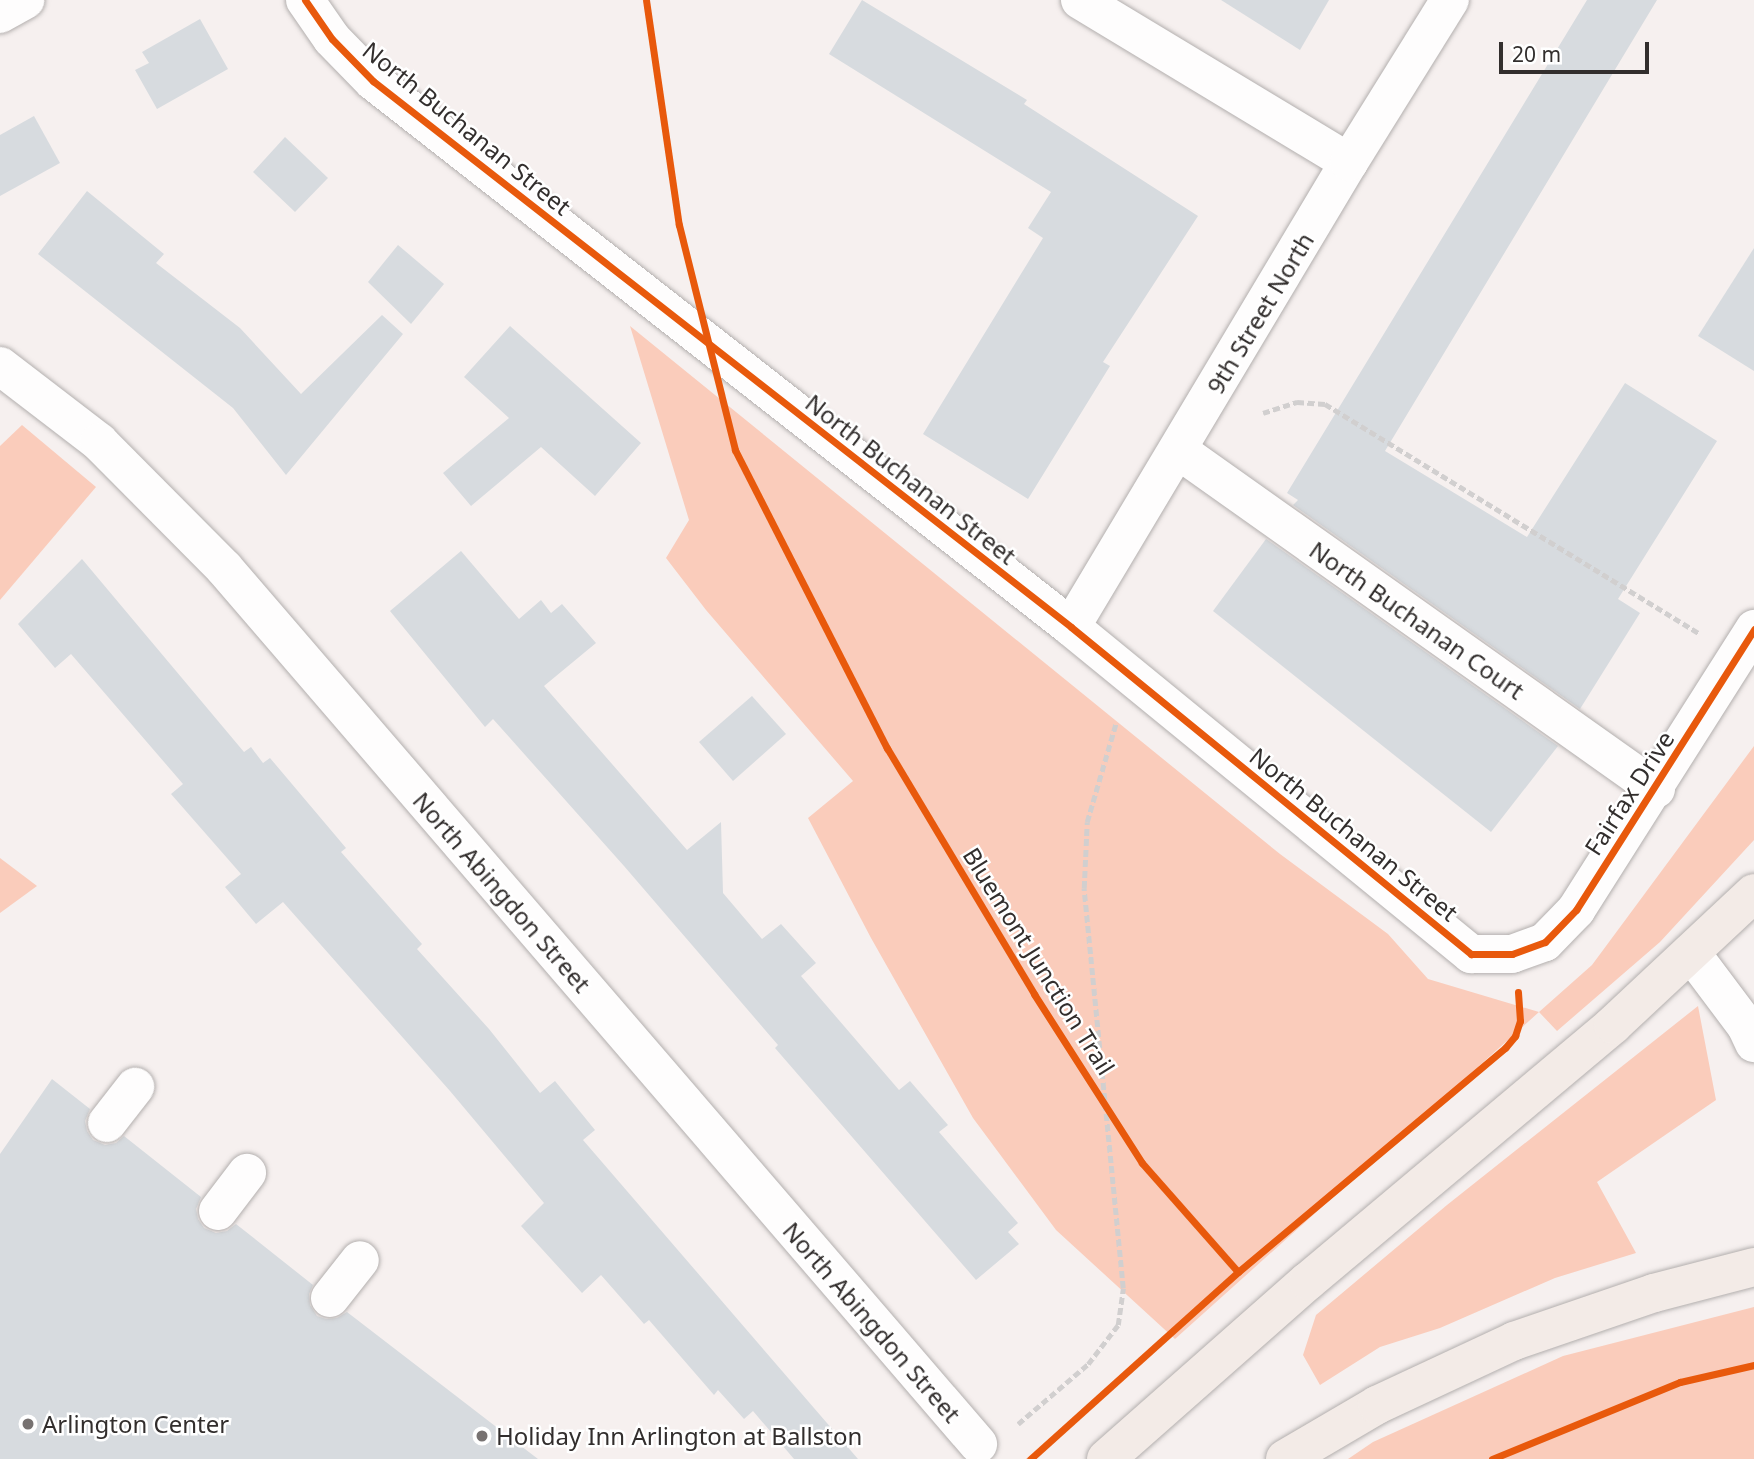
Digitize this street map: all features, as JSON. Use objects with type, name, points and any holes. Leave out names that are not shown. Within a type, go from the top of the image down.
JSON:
[{"type":"highway","points":[[1106,1459],[1308,1281],[1545,1084],[1692,954],[1754,893]]},
{"type":"highway","points":[[1285,1459],[1377,1405],[1514,1341],[1654,1293],[1754,1266]]},
{"type":"street","points":[[0,14],[25,0]]},
{"type":"street","name":"North Buchanan Street","points":[[305,0],[332,39],[373,81],[1070,627],[1471,954],[1512,954]]},
{"type":"street","points":[[1080,0],[1349,162]]},
{"type":"street","name":"9th Street North","points":[[1070,627],[1349,162],[1450,0]]},
{"type":"street","name":"North Abingdon Street","points":[[0,366],[99,443],[224,568],[978,1444]]},
{"type":"street","name":"North Buchanan Court","points":[[1178,450],[1656,789]]},
{"type":"street","name":"Fairfax Drive","points":[[1512,954],[1545,942],[1576,910],[1656,789],[1754,629]]},
{"type":"street","points":[[1692,954],[1745,1026],[1754,1043]]},
{"type":"street","points":[[107,1123],[135,1087]]},
{"type":"street","points":[[218,1211],[247,1173]]},
{"type":"street","points":[[330,1298],[360,1260]]},
{"type":"path","points":[[1264,413],[1297,402],[1325,404],[1699,633]]},
{"type":"path","points":[[978,1444],[1023,1422],[1088,1364],[1118,1325],[1123,1288],[1084,888],[1087,822],[1128,675]]},
{"type":"shaded area","points":[[630,326],[1280,854],[1388,934],[1428,979],[1539,1012],[1175,1339],[1056,1230],[973,1118],[871,938],[808,818],[853,781],[706,610],[666,558],[689,520]]},
{"type":"shaded area","points":[[22,425],[96,487],[0,600],[0,446]]},
{"type":"shaded area","points":[[1754,746],[1754,840],[1660,942],[1557,1031],[1539,1012],[1592,965]]},
{"type":"shaded area","points":[[0,858],[37,886],[0,913]]},
{"type":"shaded area","points":[[1698,1006],[1716,1100],[1597,1182],[1636,1253],[1555,1278],[1440,1328],[1380,1347],[1320,1385],[1303,1355],[1316,1315],[1447,1205]]},
{"type":"shaded area","points":[[1754,1307],[1754,1459],[1348,1459],[1373,1442],[1563,1356]]},
{"type":"building","points":[[862,0],[1027,100],[1024,104],[1198,216],[1103,362],[1110,366],[1028,499],[923,434],[1043,238],[1028,228],[1051,192],[829,54]]},
{"type":"building","points":[[1221,0],[1329,0],[1300,50]]},
{"type":"building","points":[[1587,0],[1657,0],[1385,451],[1527,537],[1625,383],[1717,441],[1618,599],[1640,613],[1580,709],[1293,505],[1298,500],[1287,493]]},
{"type":"building","points":[[200,19],[228,69],[157,109],[135,70],[149,63],[142,52]]},
{"type":"building","points":[[34,116],[60,163],[0,196],[0,135]]},
{"type":"building","points":[[285,137],[328,178],[295,212],[253,172]]},
{"type":"building","points":[[87,191],[164,254],[156,263],[240,328],[301,394],[382,315],[403,334],[286,475],[233,408],[38,254]]},
{"type":"building","points":[[398,245],[444,284],[411,324],[368,282]]},
{"type":"building","points":[[1754,248],[1754,371],[1698,336]]},
{"type":"building","points":[[510,326],[641,443],[595,496],[541,447],[471,506],[443,473],[509,418],[464,377]]},
{"type":"building","points":[[1266,539],[1558,746],[1491,832],[1213,611]]},
{"type":"building","points":[[461,551],[519,619],[541,600],[551,613],[562,604],[596,643],[544,686],[687,850],[721,822],[723,893],[762,939],[781,924],[816,963],[801,976],[899,1090],[910,1081],[948,1125],[939,1132],[1018,1223],[1008,1232],[1019,1244],[976,1280],[775,1048],[778,1045],[624,866],[493,719],[485,727],[390,611]]},
{"type":"building","points":[[82,559],[244,752],[251,747],[263,763],[270,758],[346,848],[341,852],[422,944],[417,949],[489,1029],[540,1093],[555,1081],[595,1130],[583,1140],[858,1459],[794,1459],[753,1411],[744,1419],[718,1390],[714,1395],[649,1320],[644,1324],[601,1275],[582,1293],[521,1226],[544,1203],[450,1091],[283,902],[256,924],[225,887],[241,874],[171,794],[183,784],[71,654],[55,668],[18,624]]},
{"type":"building","points":[[752,696],[786,734],[733,781],[699,742]]},
{"type":"building","points":[[52,1079],[90,1109],[85,1121],[93,1140],[105,1145],[116,1143],[124,1136],[201,1197],[196,1209],[204,1228],[216,1233],[227,1231],[236,1224],[313,1285],[309,1294],[310,1305],[317,1316],[337,1318],[347,1312],[538,1459],[0,1459],[0,1154]]},
{"type":"cycle path","points":[[305,0],[332,39],[373,81],[1071,627],[1471,954],[1512,954],[1545,942],[1576,910],[1754,629]]},
{"type":"cycle path","name":"Bluemont Junction Trail","points":[[646,0],[679,225],[735,450],[887,748],[1034,994],[1142,1163],[1238,1272],[1030,1459]]},
{"type":"cycle path","points":[[1238,1272],[1505,1048],[1515,1036],[1520,1021],[1518,992]]},
{"type":"cycle path","points":[[1492,1459],[1680,1382],[1754,1365]]},
{"type":"place","name":"Arlington Center","points":[[28,1424]]},
{"type":"place","name":"Holiday Inn Arlington at Ballston","points":[[482,1436]]}]
